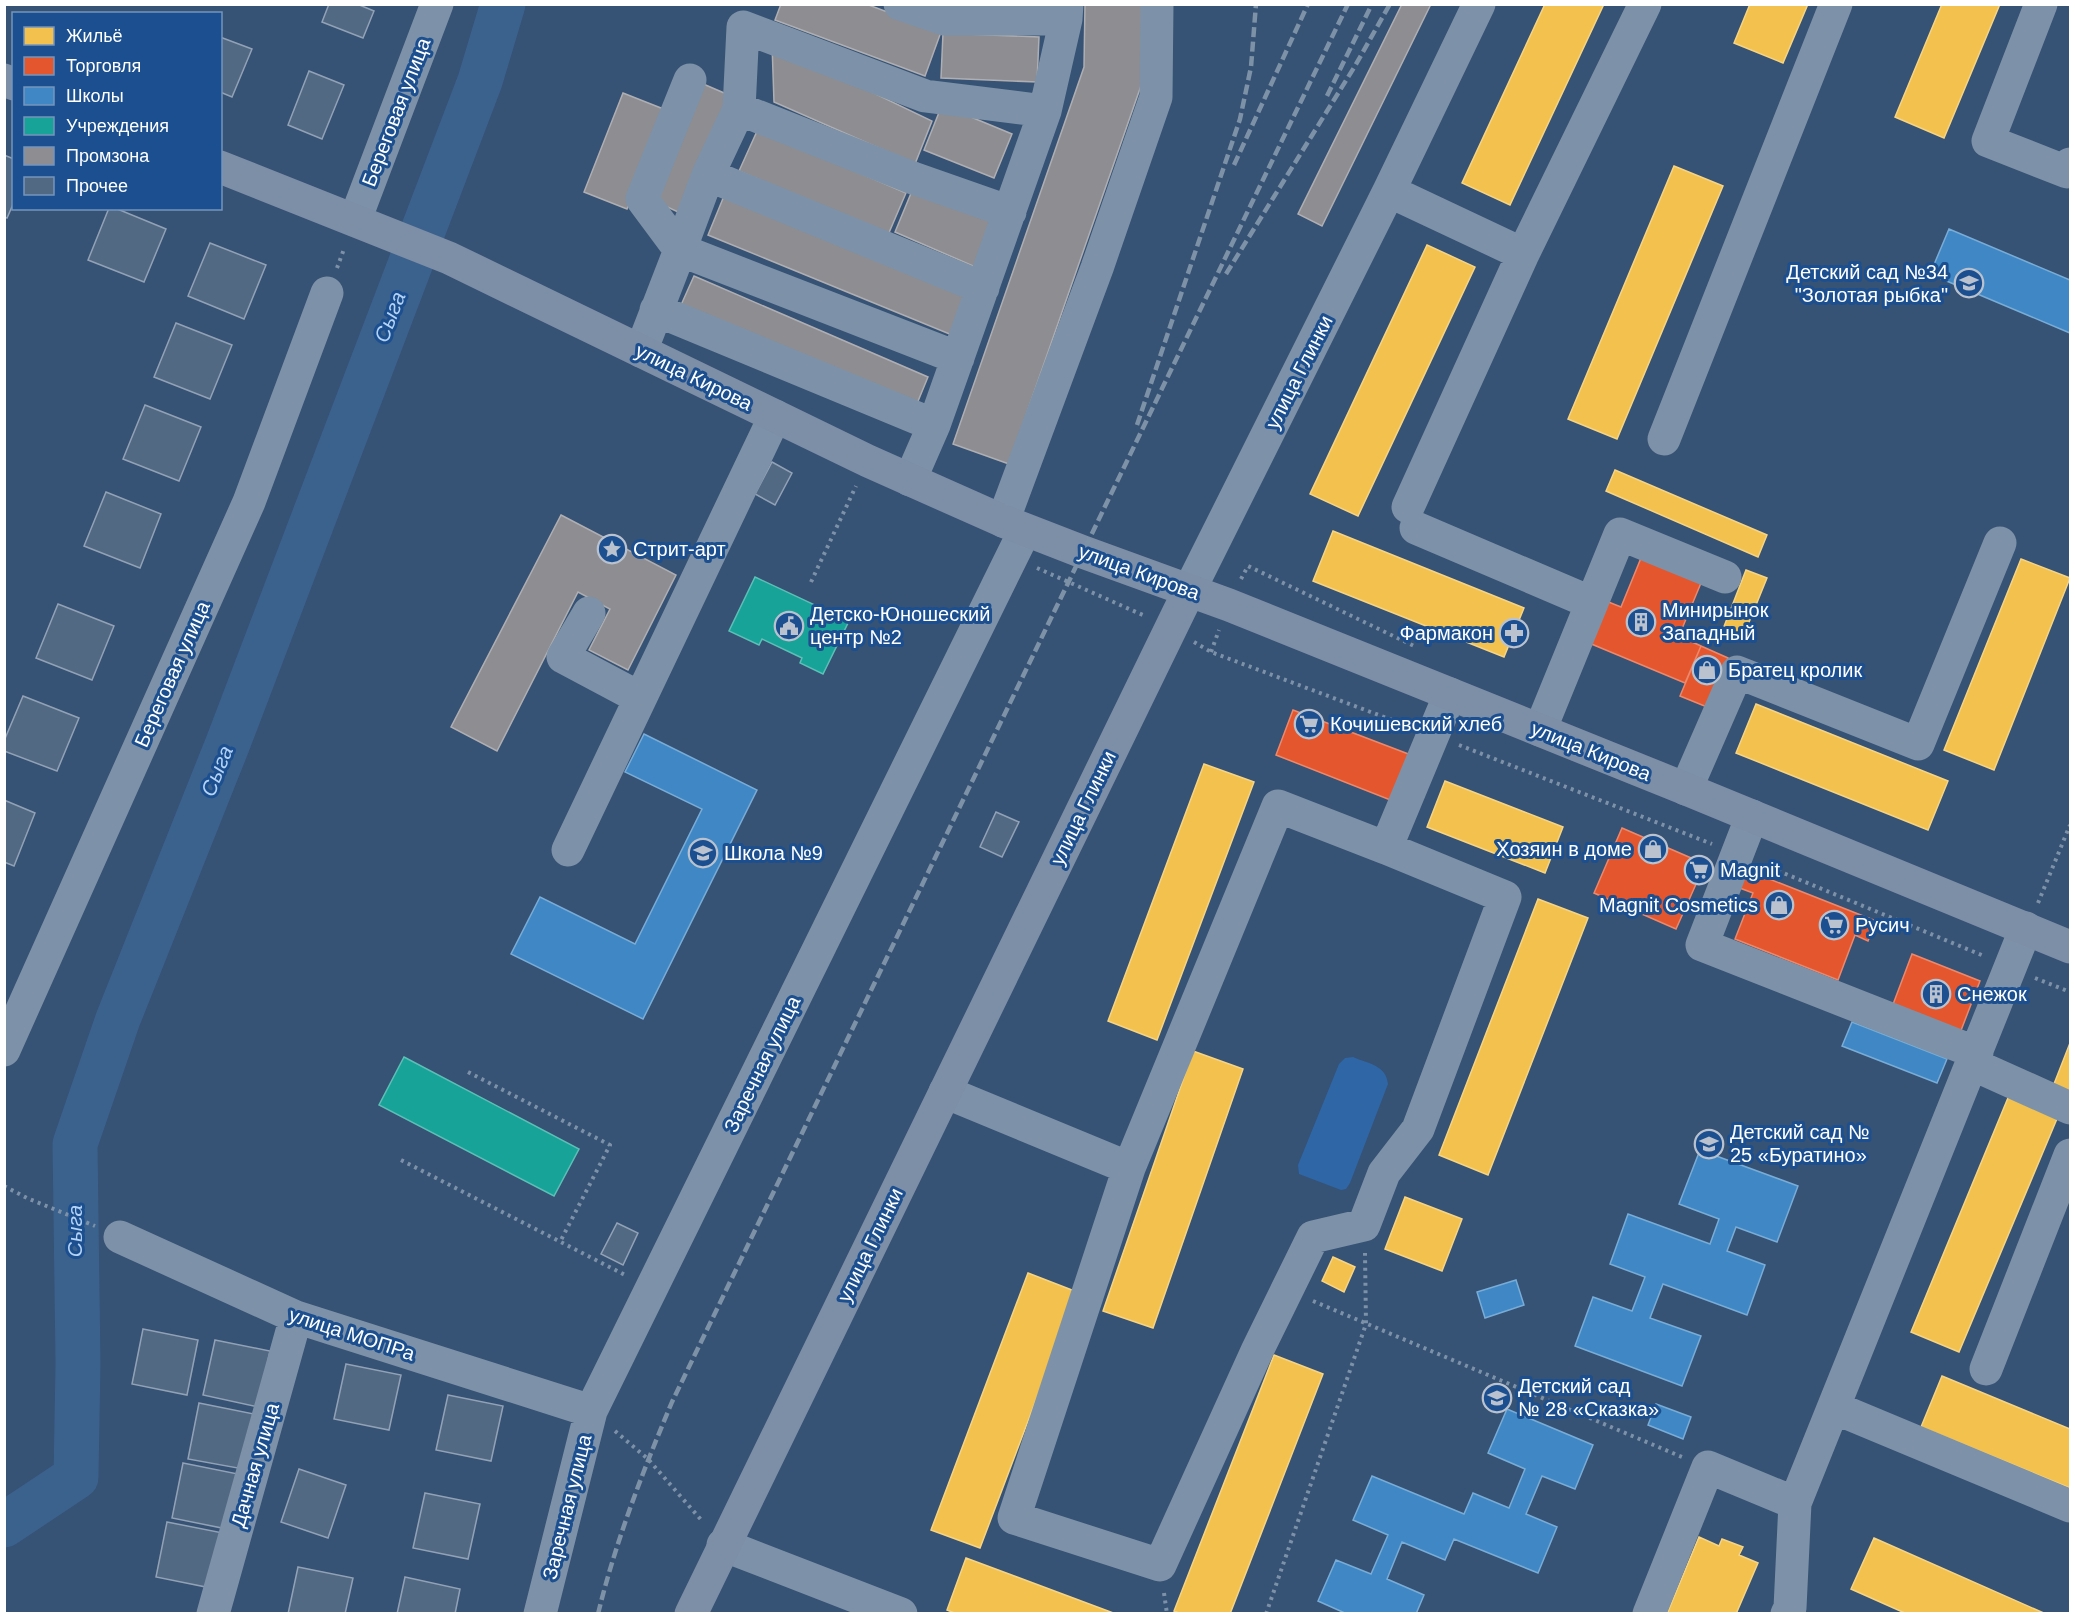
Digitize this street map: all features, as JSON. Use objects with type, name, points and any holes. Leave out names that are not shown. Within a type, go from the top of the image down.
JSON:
[{"type":"main road","name":"улица Кирова","points":[[222,167],[449,258],[868,461],[1014,525],[1229,605],[2070,947]]},
{"type":"main road","name":"улица Глинки","points":[[692,1614],[723,1545],[1189,591]]},
{"type":"street","name":"Береговая улица","points":[[355,220],[437,4]]},
{"type":"street","points":[[900,4],[944,19],[1067,12],[1046,111],[934,425],[910,480]]},
{"type":"street","name":"Заречная улица","points":[[540,1614],[591,1411],[1014,525],[1097,268],[1156,97],[1157,4]]},
{"type":"street","name":"улица Глинки","points":[[1189,591],[1389,191],[1479,4]]},
{"type":"street","points":[[1592,603],[1412,518],[1523,254],[1645,4]]},
{"type":"street","points":[[1664,439],[1836,4]]},
{"type":"street","points":[[2041,4],[1988,141],[2067,172],[2070,164]]},
{"type":"street","points":[[641,351],[708,175],[739,109],[746,16],[925,96],[1046,111]]},
{"type":"street","points":[[690,80],[642,199],[680,250],[958,358]]},
{"type":"street","points":[[739,109],[913,178],[1010,212]]},
{"type":"street","points":[[708,175],[983,288]]},
{"type":"street","points":[[1389,191],[1523,254]]},
{"type":"street","name":"Береговая улица","points":[[4,1050],[249,502],[327,293]]},
{"type":"street","points":[[656,310],[934,425]]},
{"type":"street","points":[[568,850],[775,416]]},
{"type":"street","points":[[1540,730],[1620,534],[1725,577]]},
{"type":"street","points":[[1686,789],[1737,672],[1918,744],[2000,543]]},
{"type":"street","points":[[589,613],[563,657],[640,698]]},
{"type":"street","points":[[1386,848],[1450,694]]},
{"type":"street","points":[[1278,806],[1504,897],[1418,1129],[1384,1173],[1364,1225],[1313,1237],[1160,1565],[1014,1518],[1129,1168],[1278,806]]},
{"type":"street","points":[[1752,816],[1702,945],[1974,1059],[2070,1107]]},
{"type":"street","points":[[1794,1612],[1795,1503],[2026,928]]},
{"type":"street","points":[[945,1092],[1129,1168]]},
{"type":"street","points":[[1986,1368],[2070,1155]]},
{"type":"street","name":"улица МОПРа","points":[[108,1232],[296,1317],[591,1411]]},
{"type":"street","name":"Дачная улица","points":[[213,1614],[296,1317]]},
{"type":"street","points":[[1835,1408],[2070,1506]]},
{"type":"street","points":[[1649,1614],[1707,1467],[1795,1503]]},
{"type":"street","points":[[723,1545],[891,1612]]},
{"type":"path","points":[[811,582],[868,461]]},
{"type":"path","points":[[1222,621],[1211,652],[1433,735],[1737,854],[2070,992]]},
{"type":"path","points":[[2026,928],[2070,825]]},
{"type":"path","points":[[468,1071],[610,1145],[560,1242]]},
{"type":"path","points":[[401,1160],[651,1289]]},
{"type":"path","points":[[4,1186],[108,1232]]},
{"type":"path","points":[[1266,1614],[1366,1324],[1364,1225]]},
{"type":"path","points":[[1287,1290],[1707,1467]]},
{"type":"path","points":[[591,1411],[648,1459],[723,1545]]},
{"type":"shaded area","points":[[1353,1057],[1380,1069],[1387,1078],[1388,1084],[1350,1183],[1346,1189],[1341,1190],[1299,1174],[1298,1165],[1339,1064],[1345,1058]]},
{"type":"building: Жильё","points":[[1545,4],[1604,4],[1510,205],[1462,183]]},
{"type":"building: Жильё","points":[[1750,4],[1808,4],[1783,63],[1734,43]]},
{"type":"building: Жильё","points":[[1942,4],[2000,4],[1944,138],[1895,117]]},
{"type":"building: Жильё","points":[[1674,166],[1723,186],[1617,439],[1568,419]]},
{"type":"building: Жильё","points":[[1427,245],[1475,267],[1358,516],[1310,494]]},
{"type":"building: Жильё","points":[[1615,470],[1767,535],[1758,557],[1606,491]]},
{"type":"building: Жильё","points":[[1333,531],[1524,608],[1504,657],[1313,581]]},
{"type":"building: Жильё","points":[[2021,559],[2070,578],[1994,770],[1944,750]]},
{"type":"building: Жильё","points":[[1746,570],[1767,578],[1743,637],[1723,629]]},
{"type":"building: Жильё","points":[[1756,704],[1948,781],[1928,830],[1736,753]]},
{"type":"building: Жильё","points":[[1204,764],[1254,782],[1157,1040],[1108,1021]]},
{"type":"building: Жильё","points":[[1445,781],[1563,827],[1545,873],[1427,827]]},
{"type":"building: Жильё","points":[[1538,899],[1588,918],[1488,1175],[1439,1155]]},
{"type":"building: Жильё","points":[[2070,1043],[2070,1096],[2052,1089]]},
{"type":"building: Жильё","points":[[1193,1051],[1243,1069],[1153,1328],[1103,1311]]},
{"type":"building: Жильё","points":[[2010,1093],[2059,1114],[1959,1352],[1911,1332]]},
{"type":"building: Жильё","points":[[1405,1197],[1462,1219],[1442,1271],[1385,1249]]},
{"type":"building: Жильё","points":[[1333,1257],[1355,1267],[1344,1292],[1322,1281]]},
{"type":"building: Жильё","points":[[1028,1273],[1077,1292],[980,1548],[931,1530]]},
{"type":"building: Жильё","points":[[1274,1355],[1323,1374],[1230,1614],[1181,1614],[1174,1611]]},
{"type":"building: Жильё","points":[[1942,1376],[2070,1429],[2070,1488],[1921,1427]]},
{"type":"building: Жильё","points":[[1699,1537],[1719,1546],[1722,1539],[1743,1547],[1739,1555],[1758,1563],[1736,1614],[1667,1614]]},
{"type":"building: Жильё","points":[[1874,1538],[2046,1614],[1907,1614],[1851,1589]]},
{"type":"building: Жильё","points":[[966,1558],[1116,1614],[957,1614],[947,1610]]},
{"type":"building: Торговля","name":"Минирынок Западный","points":[[1641,558],[1701,583],[1679,636],[1701,646],[1685,683],[1589,643],[1606,601],[1621,607]]},
{"type":"building: Торговля","name":"Братец кролик","points":[[1701,646],[1728,658],[1707,707],[1680,696]]},
{"type":"building: Торговля","points":[[1293,710],[1411,755],[1393,801],[1276,755]]},
{"type":"building: Торговля","points":[[1622,828],[1705,864],[1676,929],[1594,893]]},
{"type":"building: Торговля","points":[[1744,869],[1876,921],[1868,941],[1855,935],[1838,980],[1735,939],[1753,893],[1737,887]]},
{"type":"building: Торговля","name":"Снежок","points":[[1912,954],[1980,981],[1960,1033],[1892,1007]]},
{"type":"building: Школы","points":[[1949,229],[2070,280],[2070,333],[1930,274]]},
{"type":"building: Школы","name":"Школа №9","points":[[644,734],[757,790],[643,1019],[511,954],[540,897],[635,944],[702,809],[625,772]]},
{"type":"building: Школы","points":[[1852,1022],[1947,1059],[1937,1083],[1842,1046]]},
{"type":"building: Школы","points":[[1700,1150],[1798,1186],[1777,1242],[1736,1227],[1727,1251],[1765,1265],[1747,1315],[1663,1284],[1650,1318],[1701,1336],[1682,1386],[1575,1346],[1593,1297],[1632,1311],[1645,1277],[1610,1264],[1628,1214],[1710,1244],[1719,1219],[1679,1204]]},
{"type":"building: Школы","points":[[1516,1280],[1524,1305],[1485,1318],[1477,1292]]},
{"type":"building: Школы","points":[[1656,1404],[1691,1417],[1683,1439],[1648,1425]]},
{"type":"building: Школы","points":[[1507,1409],[1593,1445],[1575,1489],[1542,1476],[1526,1514],[1557,1527],[1538,1573],[1454,1539],[1445,1560],[1402,1542],[1387,1579],[1424,1595],[1416,1614],[1347,1614],[1318,1601],[1336,1560],[1371,1574],[1388,1535],[1353,1520],[1372,1476],[1464,1514],[1473,1493],[1509,1508],[1525,1469],[1488,1453]]},
{"type":"building: Учреждения","name":"Детско-Юношеский центр №2","points":[[755,577],[849,621],[823,674],[800,663],[802,658],[762,639],[759,645],[729,631]]},
{"type":"building: Учреждения","points":[[404,1057],[579,1149],[554,1196],[379,1105]]},
{"type":"building: Промзона","points":[[781,4],[866,4],[941,32],[925,76],[775,20]]},
{"type":"building: Промзона","points":[[1085,4],[1143,4],[1143,80],[1009,464],[953,444],[1084,67]]},
{"type":"building: Промзона","points":[[1402,4],[1431,4],[1322,226],[1298,214]]},
{"type":"building: Промзона","points":[[943,33],[1039,37],[1037,82],[941,78]]},
{"type":"building: Промзона","points":[[772,44],[932,121],[915,164],[774,102]]},
{"type":"building: Промзона","points":[[701,83],[731,96],[678,212],[648,198]]},
{"type":"building: Промзона","points":[[623,93],[666,110],[627,209],[584,192]]},
{"type":"building: Промзона","points":[[942,105],[1012,134],[994,178],[924,150]]},
{"type":"building: Промзона","points":[[758,129],[906,193],[888,235],[739,171]]},
{"type":"building: Промзона","points":[[914,186],[1000,223],[980,269],[895,232]]},
{"type":"building: Промзона","points":[[724,196],[968,296],[952,335],[708,235]]},
{"type":"building: Промзона","points":[[694,276],[928,377],[916,406],[681,305]]},
{"type":"building: Промзона","points":[[561,515],[676,575],[628,670],[589,650],[610,609],[578,592],[497,751],[451,727]]},
{"type":"building: Прочее","points":[[329,4],[357,4],[374,11],[363,38],[322,22]]},
{"type":"building: Прочее","points":[[222,38],[252,49],[232,97],[222,93]]},
{"type":"building: Прочее","points":[[309,71],[344,85],[322,139],[288,125]]},
{"type":"building: Прочее","points":[[4,155],[12,158],[12,207],[7,218],[4,217]]},
{"type":"building: Прочее","points":[[108,210],[120,210],[166,229],[144,282],[88,260]]},
{"type":"building: Прочее","points":[[210,243],[266,265],[244,319],[188,296]]},
{"type":"building: Прочее","points":[[176,323],[232,345],[210,399],[154,377]]},
{"type":"building: Прочее","points":[[145,405],[201,427],[179,481],[123,459]]},
{"type":"building: Прочее","points":[[772,462],[792,473],[775,505],[755,494]]},
{"type":"building: Прочее","points":[[106,492],[161,514],[140,568],[84,546]]},
{"type":"building: Прочее","points":[[58,604],[114,626],[92,680],[36,658]]},
{"type":"building: Прочее","points":[[23,696],[79,718],[57,771],[4,751],[4,741]]},
{"type":"building: Прочее","points":[[4,800],[35,813],[14,866],[4,862]]},
{"type":"building: Прочее","points":[[996,812],[1019,822],[1002,857],[980,847]]},
{"type":"building: Прочее","points":[[617,1223],[638,1233],[623,1265],[601,1254]]},
{"type":"building: Прочее","points":[[143,1329],[198,1340],[187,1395],[132,1384]]},
{"type":"building: Прочее","points":[[215,1340],[270,1351],[258,1407],[203,1395]]},
{"type":"building: Прочее","points":[[346,1364],[401,1375],[389,1430],[334,1419]]},
{"type":"building: Прочее","points":[[448,1395],[503,1406],[491,1461],[436,1450]]},
{"type":"building: Прочее","points":[[199,1403],[254,1414],[243,1469],[188,1459]]},
{"type":"building: Прочее","points":[[183,1463],[238,1474],[227,1529],[172,1518]]},
{"type":"building: Прочее","points":[[299,1469],[346,1485],[328,1538],[281,1522]]},
{"type":"building: Прочее","points":[[425,1493],[480,1504],[468,1559],[413,1548]]},
{"type":"building: Прочее","points":[[167,1522],[223,1533],[211,1588],[156,1577]]},
{"type":"building: Прочее","points":[[298,1567],[353,1578],[345,1614],[288,1614]]},
{"type":"building: Прочее","points":[[405,1577],[460,1589],[455,1614],[397,1614]]},
{"type":"waterway","name":"Сыга","points":[[4,1525],[76,1477],[78,1363],[75,1144],[118,1019],[228,743],[480,81],[503,4]]},
{"type":"railway","points":[[1137,425],[1240,119],[1251,67],[1256,4]]},
{"type":"railway","points":[[1234,165],[1308,4]]},
{"type":"railway","points":[[598,1614],[631,1506],[672,1402],[1348,4]]},
{"type":"railway","points":[[1327,96],[1372,4]]},
{"type":"railway","points":[[1226,274],[1355,66],[1390,4]]},
{"type":"place","name":"Детский сад №34 \"Золотая рыбка\"","points":[[1969,283]]},
{"type":"place","name":"Стрит-арт","points":[[612,549]]},
{"type":"place","name":"Минирынок Западный","points":[[1641,622]]},
{"type":"place","name":"Детско-Юношеский центр №2","points":[[789,626]]},
{"type":"place","name":"Фармакон","points":[[1514,633]]},
{"type":"place","name":"Братец кролик","points":[[1707,670]]},
{"type":"place","name":"Кочишевский хлеб","points":[[1309,724]]},
{"type":"place","name":"Хозяин в доме","points":[[1653,849]]},
{"type":"place","name":"Школа №9","points":[[703,853]]},
{"type":"place","name":"Magnit","points":[[1699,870]]},
{"type":"place","name":"Magnit Cosmetics","points":[[1779,905]]},
{"type":"place","name":"Русич","points":[[1834,925]]},
{"type":"place","name":"Снежок","points":[[1936,994]]},
{"type":"place","name":"Детский сад № 25 «Буратино»","points":[[1709,1144]]},
{"type":"place","name":"Детский сад № 28 «Сказка»","points":[[1497,1398]]}]
